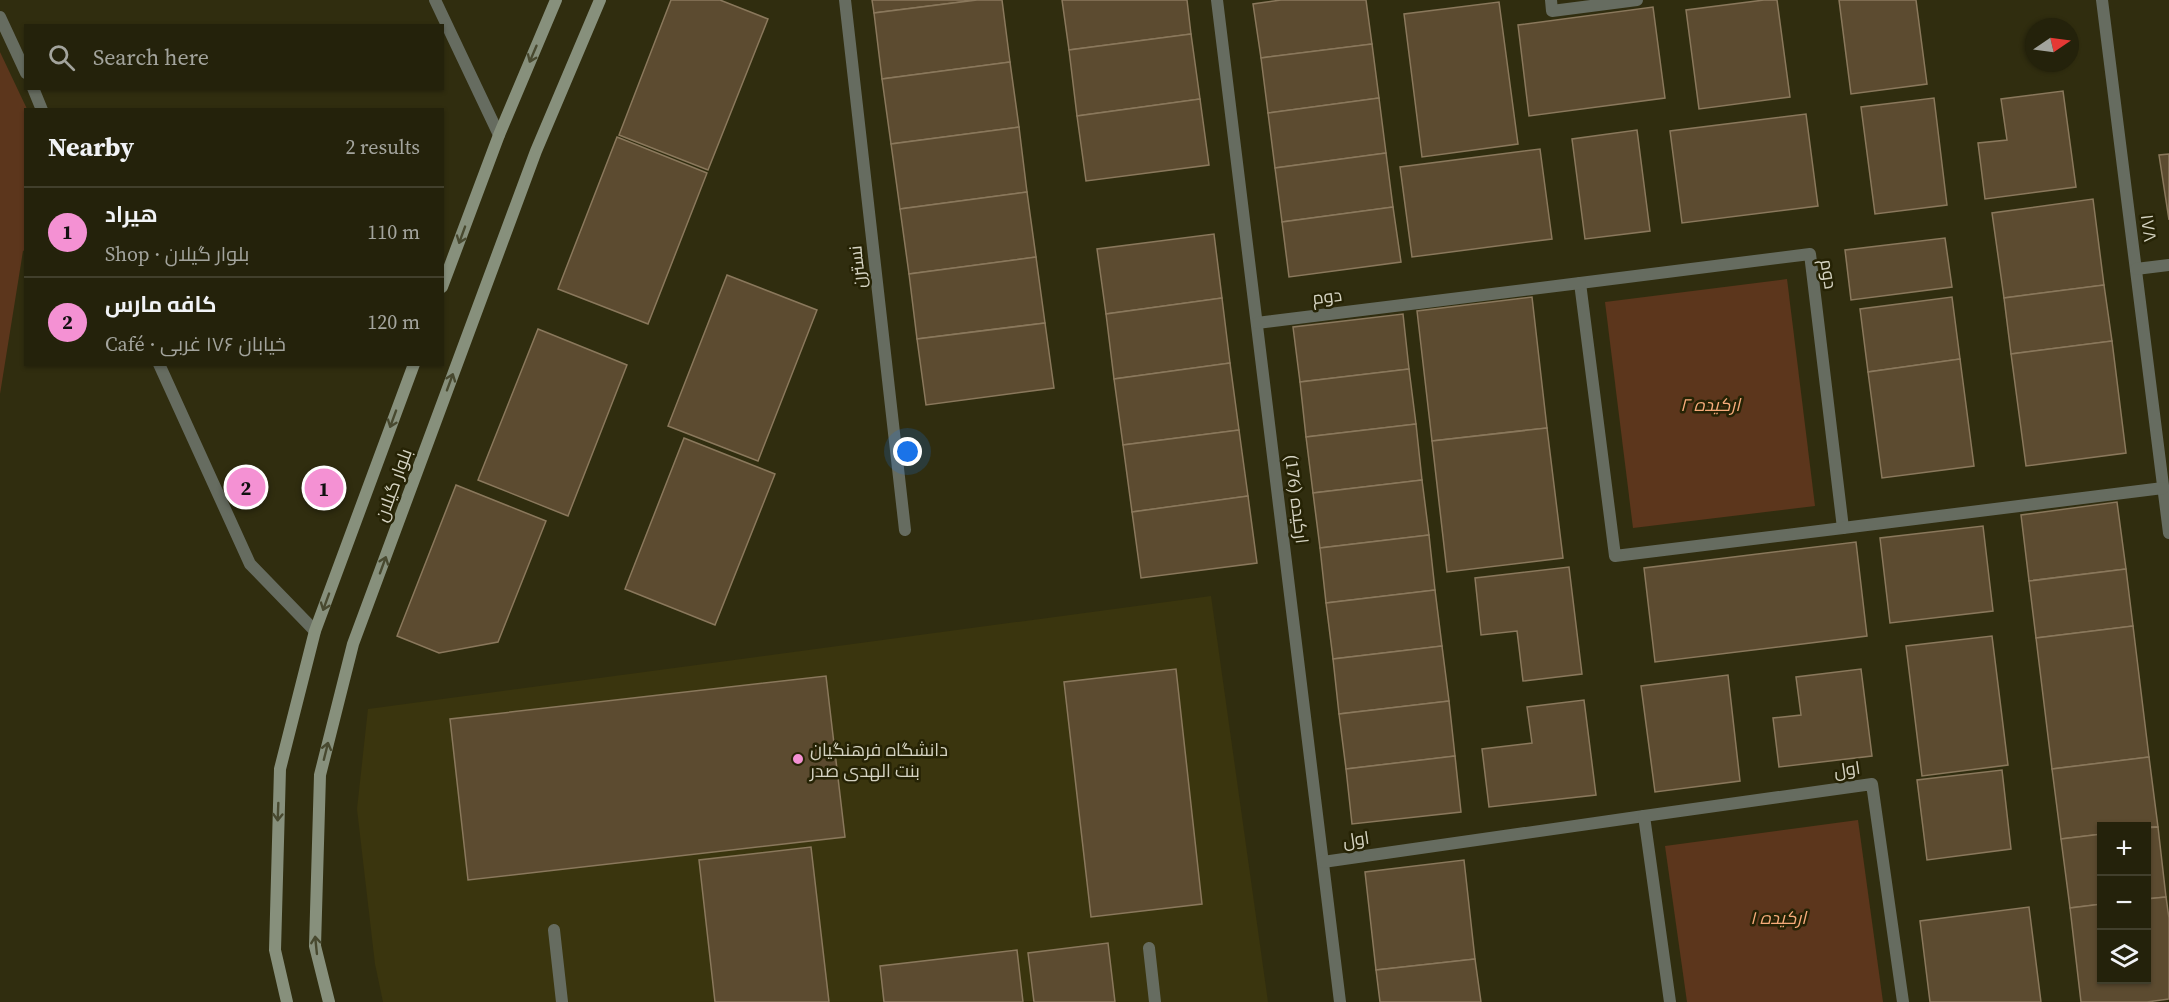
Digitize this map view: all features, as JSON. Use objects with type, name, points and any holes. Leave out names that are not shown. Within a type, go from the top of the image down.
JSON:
[{"type":"main road","points":[[444,282],[499,135],[556,0]]},
{"type":"main road","name":"بلوار گیلان","points":[[329,1002],[315,946],[320,774],[353,644],[536,151],[600,0]]},
{"type":"main road","name":"بلوار گیلان","points":[[288,1002],[274,950],[279,769],[315,631],[413,366]]},
{"type":"street","points":[[435,0],[499,135]]},
{"type":"street","name":"نسترن","points":[[845,0],[905,530]]},
{"type":"street","name":"ارکیده (176)","points":[[1217,0],[1340,1002]]},
{"type":"street","points":[[1551,0],[1552,10],[1638,0]]},
{"type":"street","name":"۱۷۸","points":[[2102,0],[2169,533]]},
{"type":"street","points":[[0,17],[24,69]]},
{"type":"street","points":[[34,90],[41,108]]},
{"type":"street","name":"دوم","points":[[1257,323],[1810,254],[1843,528]]},
{"type":"street","points":[[2136,269],[2169,265]]},
{"type":"street","points":[[1580,283],[1615,556],[2163,488]]},
{"type":"street","points":[[160,366],[250,564],[315,631]]},
{"type":"street","name":"اول","points":[[1323,862],[1872,784],[1903,1002]]},
{"type":"street","points":[[1644,816],[1670,1002]]},
{"type":"street","points":[[554,930],[562,1002]]},
{"type":"street","points":[[1149,948],[1155,1002]]},
{"type":"shaded area","name":"دانشگاه فرهنگیان بنت الهدی صدر","points":[[1211,596],[1268,1002],[383,1002],[375,964],[357,809],[368,709]]},
{"type":"green space","points":[[0,52],[27,108],[24,108],[24,250],[0,394]]},
{"type":"green space","name":"ارکیده ۲","points":[[1787,279],[1815,506],[1633,528],[1605,302]]},
{"type":"green space","name":"ارکیده ۱","points":[[1858,820],[1883,1002],[1687,1002],[1665,846]]},
{"type":"building","points":[[671,0],[720,0],[768,19],[708,170],[619,135]]},
{"type":"building","points":[[872,0],[977,0],[874,13]]},
{"type":"building","points":[[977,0],[1002,0],[1010,62],[882,79],[874,13]]},
{"type":"building","points":[[1062,0],[1187,0],[1191,34],[1069,50]]},
{"type":"building","points":[[1281,0],[1366,0],[1372,44],[1261,58],[1253,4]]},
{"type":"building","points":[[1777,0],[1790,97],[1699,109],[1686,10]]},
{"type":"building","points":[[1839,0],[1916,0],[1927,84],[1851,94]]},
{"type":"building","points":[[1499,2],[1518,144],[1422,157],[1404,14]]},
{"type":"building","points":[[1653,7],[1665,98],[1529,116],[1518,25]]},
{"type":"building","points":[[1191,34],[1200,99],[1077,116],[1069,50]]},
{"type":"building","points":[[1372,44],[1379,98],[1268,113],[1261,58]]},
{"type":"building","points":[[1010,62],[1019,127],[891,144],[882,79]]},
{"type":"building","points":[[2063,91],[2076,187],[1985,199],[1978,143],[2007,140],[2001,99]]},
{"type":"building","points":[[1379,98],[1386,153],[1275,168],[1268,113]]},
{"type":"building","points":[[1934,98],[1947,205],[1875,214],[1861,107]]},
{"type":"building","points":[[1200,99],[1209,165],[1086,181],[1077,116]]},
{"type":"building","points":[[1806,114],[1818,206],[1682,223],[1670,131]]},
{"type":"building","points":[[1019,127],[1027,192],[900,209],[891,144]]},
{"type":"building","points":[[1637,130],[1650,231],[1585,239],[1572,139]]},
{"type":"building","points":[[617,137],[707,173],[648,324],[558,289]]},
{"type":"building","points":[[1540,149],[1552,239],[1412,257],[1400,167]]},
{"type":"building","points":[[1386,153],[1393,207],[1282,222],[1275,168]]},
{"type":"building","points":[[2169,154],[2169,220],[2159,155]]},
{"type":"building","points":[[1027,192],[1036,257],[909,274],[900,209]]},
{"type":"building","points":[[2093,199],[2104,285],[2004,298],[1992,213]]},
{"type":"building","points":[[1393,207],[1401,262],[1289,277],[1282,222]]},
{"type":"building","points":[[1214,234],[1222,298],[1106,314],[1097,249]]},
{"type":"building","points":[[1945,238],[1952,287],[1851,300],[1845,250]]},
{"type":"building","points":[[1036,257],[1045,323],[917,339],[909,274]]},
{"type":"building","points":[[727,275],[817,310],[758,461],[668,426]]},
{"type":"building","points":[[2104,285],[2112,341],[2011,354],[2004,298]]},
{"type":"building","points":[[1532,297],[1547,428],[1432,441],[1417,311]]},
{"type":"building","points":[[1952,297],[1960,359],[1868,372],[1860,309]]},
{"type":"building","points":[[1222,298],[1230,363],[1114,379],[1106,314]]},
{"type":"building","points":[[1403,314],[1409,369],[1300,382],[1293,327]]},
{"type":"building","points":[[1045,323],[1054,388],[926,405],[917,339]]},
{"type":"building","points":[[538,329],[627,365],[568,516],[478,480]]},
{"type":"building","points":[[2112,341],[2126,453],[2026,466],[2011,354]]},
{"type":"building","points":[[1960,359],[1974,466],[1882,478],[1868,372]]},
{"type":"building","points":[[1230,363],[1239,430],[1123,445],[1114,379]]},
{"type":"building","points":[[1409,369],[1416,424],[1306,437],[1300,382]]},
{"type":"building","points":[[1416,424],[1422,480],[1313,493],[1306,437]]},
{"type":"building","points":[[1547,428],[1563,558],[1447,572],[1432,441]]},
{"type":"building","points":[[1239,430],[1248,496],[1132,512],[1123,445]]},
{"type":"building","points":[[684,438],[775,474],[715,625],[625,589]]},
{"type":"building","points":[[1422,480],[1429,535],[1320,548],[1313,493]]},
{"type":"building","points":[[456,485],[546,521],[498,642],[439,653],[397,636]]},
{"type":"building","points":[[1248,496],[1257,563],[1141,578],[1132,512]]},
{"type":"building","points":[[2117,502],[2126,569],[2029,581],[2021,515]]},
{"type":"building","points":[[1983,526],[1993,611],[1890,623],[1880,538]]},
{"type":"building","points":[[1429,535],[1435,590],[1326,603],[1320,548]]},
{"type":"building","points":[[1856,542],[1867,636],[1655,662],[1644,568]]},
{"type":"building","points":[[1569,567],[1582,674],[1523,681],[1517,631],[1481,635],[1475,578]]},
{"type":"building","points":[[2126,569],[2133,626],[2036,638],[2029,581]]},
{"type":"building","points":[[1435,590],[1442,646],[1333,659],[1326,603]]},
{"type":"building","points":[[2133,626],[2149,757],[2052,769],[2036,638]]},
{"type":"building","points":[[1992,636],[2008,765],[1922,776],[1906,646]]},
{"type":"building","points":[[1442,646],[1449,701],[1339,714],[1333,659]]},
{"type":"building","points":[[1176,669],[1202,904],[1091,917],[1064,682]]},
{"type":"building","points":[[1861,669],[1872,756],[1779,767],[1773,718],[1801,715],[1796,677]]},
{"type":"building","points":[[1728,675],[1740,781],[1655,792],[1641,686]]},
{"type":"building","points":[[826,676],[845,837],[468,880],[450,719]]},
{"type":"building","points":[[1584,700],[1596,795],[1489,807],[1482,749],[1532,743],[1527,707]]},
{"type":"building","points":[[1449,701],[1455,756],[1346,769],[1339,714]]},
{"type":"building","points":[[1455,756],[1461,812],[1352,824],[1346,769]]},
{"type":"building","points":[[2149,757],[2158,827],[2151,827],[2151,822],[2097,822],[2097,835],[2061,839],[2052,769]]},
{"type":"building","points":[[2002,770],[2011,849],[1927,860],[1917,780]]},
{"type":"building","points":[[2158,827],[2166,897],[2151,898],[2151,828]]},
{"type":"building","points":[[2097,835],[2097,905],[2070,908],[2061,839]]},
{"type":"building","points":[[811,847],[829,1002],[715,1002],[699,860]]},
{"type":"building","points":[[1464,860],[1475,959],[1376,970],[1365,872]]},
{"type":"building","points":[[2166,897],[2169,918],[2169,999],[2147,1002],[2081,1002],[2070,908],[2097,905],[2097,984],[2151,984],[2151,898]]},
{"type":"building","points":[[2029,907],[2041,1002],[1930,1002],[1920,921]]},
{"type":"building","points":[[1108,943],[1115,1002],[1034,1002],[1028,953]]},
{"type":"building","points":[[1017,950],[1023,1002],[884,1002],[880,966]]},
{"type":"building","points":[[1475,959],[1481,1002],[1380,1002],[1376,970]]},
{"type":"place","name":"کافه مارس","points":[[246,487]]},
{"type":"place","name":"هیراد","points":[[324,488]]},
{"type":"place","name":"دانشگاه فرهنگیان بنت الهدی صدر","points":[[798,759]]}]
